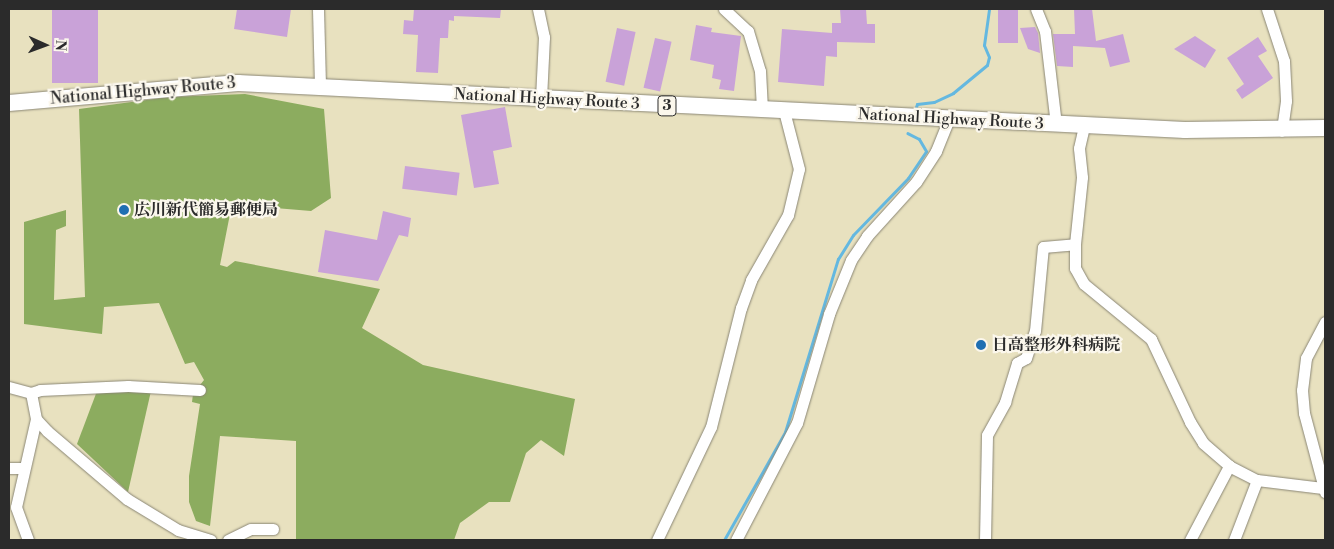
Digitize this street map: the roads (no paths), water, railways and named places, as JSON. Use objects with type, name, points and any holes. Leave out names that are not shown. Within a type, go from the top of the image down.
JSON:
[{"type":"highway","name":"National Highway Route 3","points":[[9,103],[238,83],[1084,126],[1282,131],[1325,128]]},
{"type":"street","points":[[318,9],[320,87]]},
{"type":"street","points":[[538,9],[544,36],[541,99]]},
{"type":"street","points":[[724,9],[748,32],[760,71],[762,110]]},
{"type":"street","points":[[1036,9],[1045,31],[1056,124]]},
{"type":"street","points":[[1267,9],[1284,61],[1286,101],[1282,131]]},
{"type":"street","points":[[657,540],[711,427],[751,280],[788,215],[799,169],[784,111]]},
{"type":"street","points":[[736,540],[797,423],[829,314],[851,260],[867,236],[916,182],[936,151],[949,119]]},
{"type":"street","points":[[1084,126],[1079,148],[1082,177],[1075,244],[1076,268],[1084,284],[1151,339],[1190,422],[1204,444],[1229,466],[1258,480],[1324,490],[1304,413],[1302,390],[1306,358],[1325,322]]},
{"type":"street","points":[[985,540],[987,435],[1005,402],[1017,362],[1026,358],[1035,331],[1043,247],[1075,244]]},
{"type":"street","points":[[9,387],[31,393],[40,390],[128,386],[200,390]]},
{"type":"street","points":[[28,540],[16,507],[36,419],[31,393]]},
{"type":"street","points":[[36,419],[127,499],[178,530],[210,540]]},
{"type":"street","points":[[1190,540],[1229,466]]},
{"type":"street","points":[[9,468],[24,468]]},
{"type":"street","points":[[1234,540],[1258,480]]},
{"type":"street","points":[[232,539],[250,529],[273,528]]},
{"type":"waterway","points":[[916,107],[917,104],[934,102],[953,93],[987,65],[989,57],[984,45],[989,9]]},
{"type":"waterway","points":[[724,540],[785,432],[838,259],[853,235],[908,178],[926,151],[919,139],[907,133]]},
{"type":"place","name":"広川新代簡易郵便局","points":[[124,210]]},
{"type":"place","name":"日高整形外科病院","points":[[981,345]]}]
